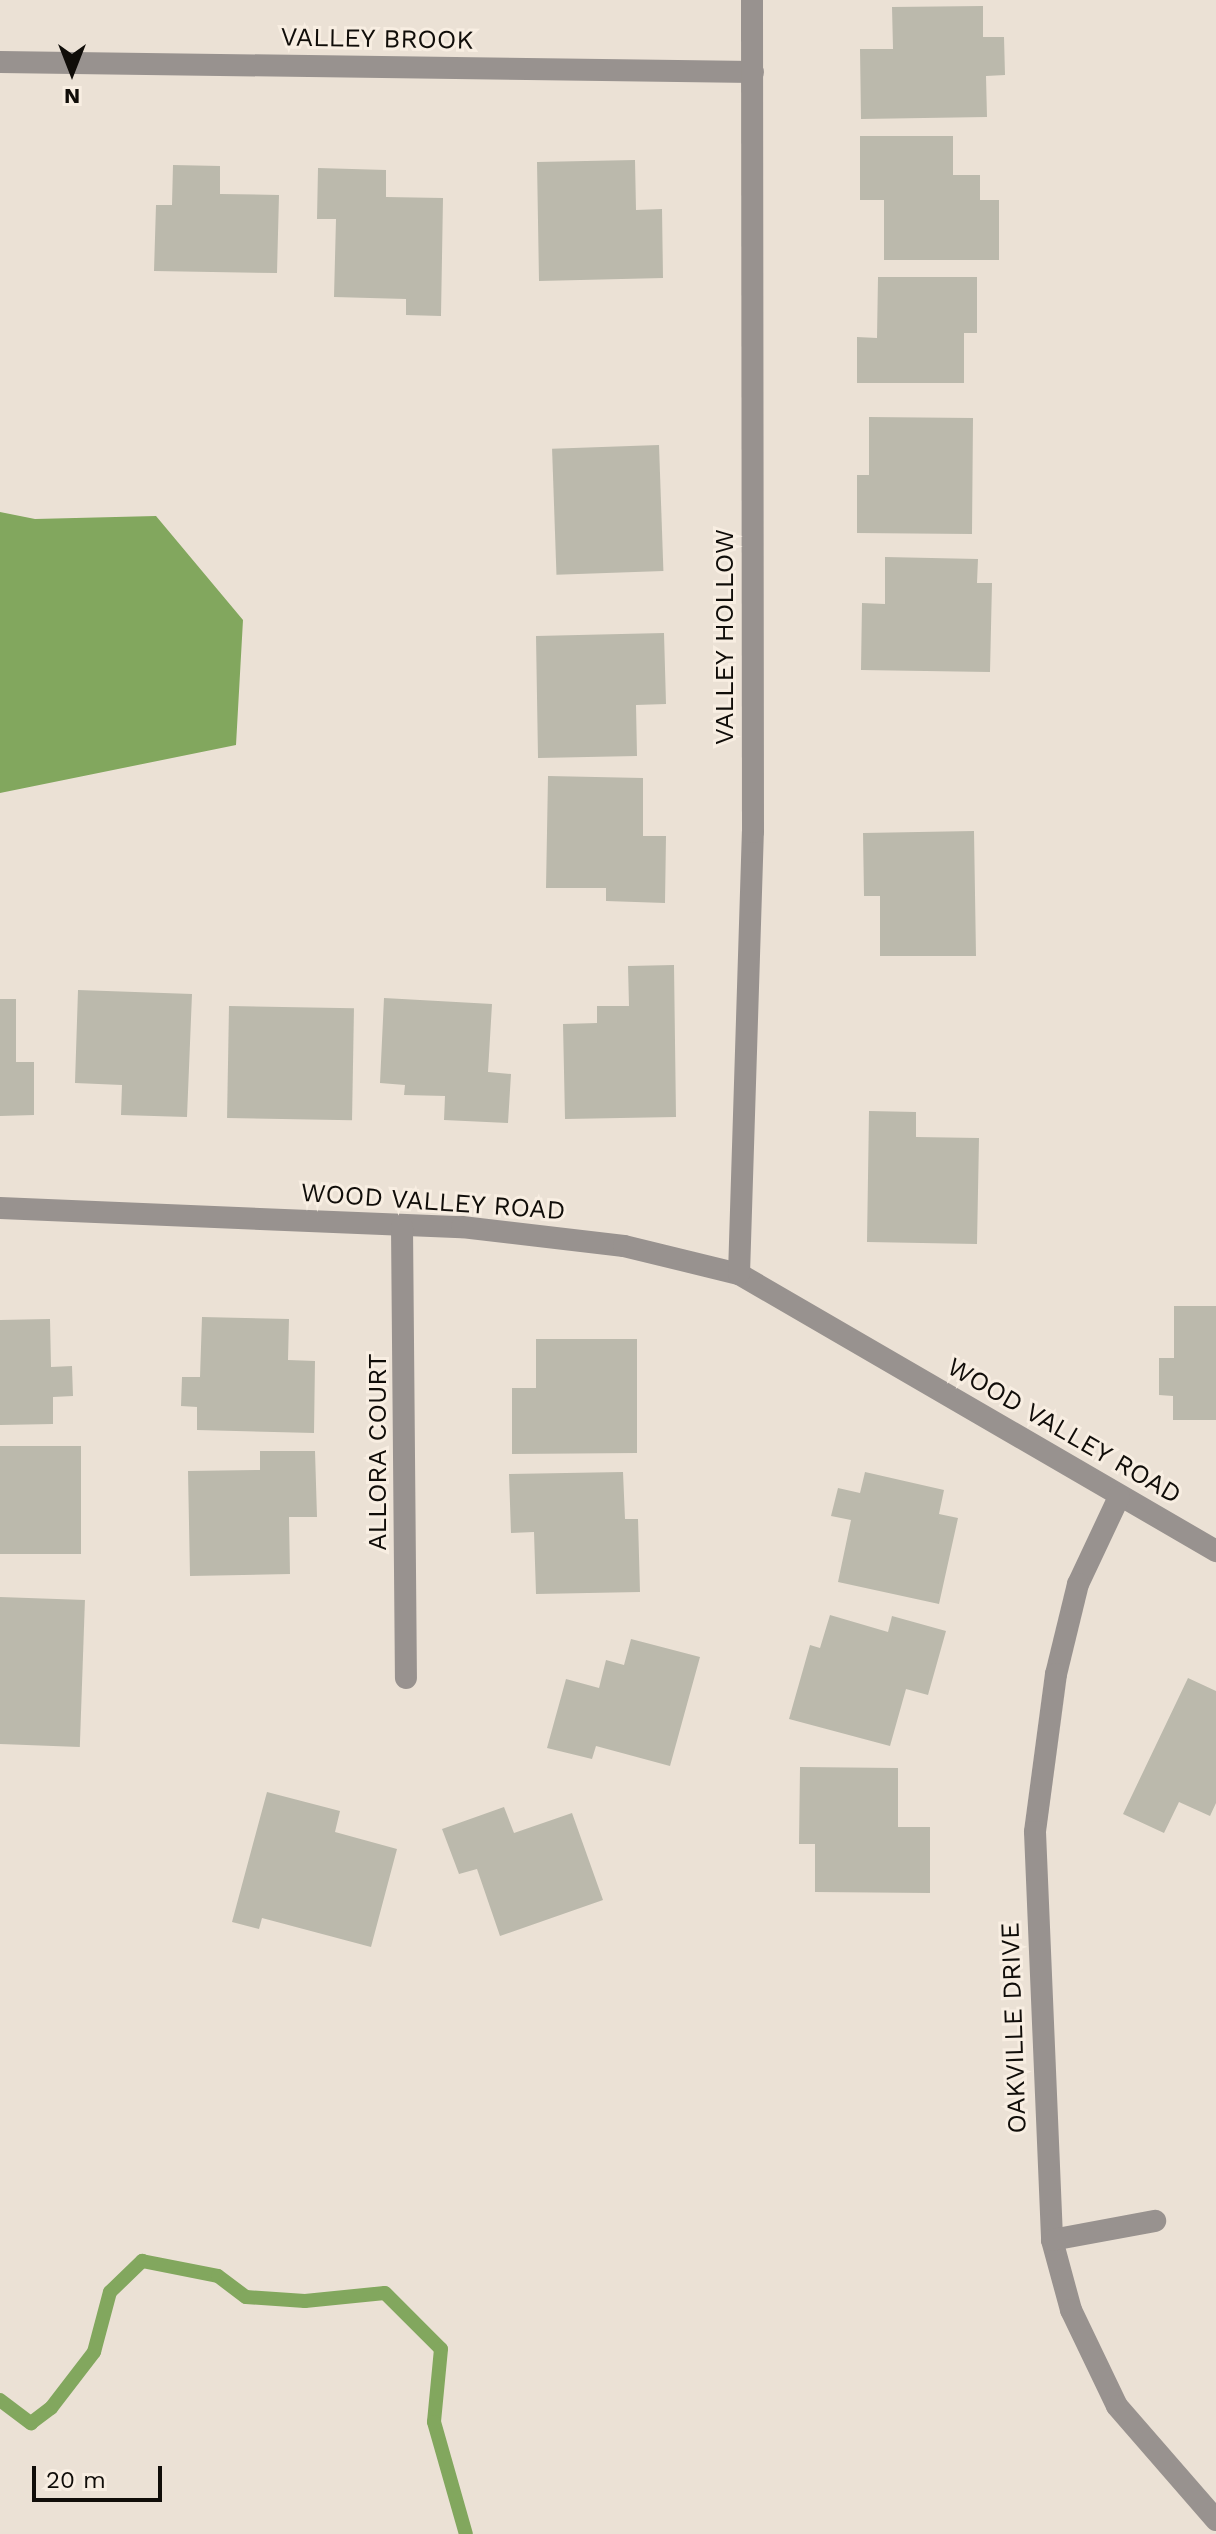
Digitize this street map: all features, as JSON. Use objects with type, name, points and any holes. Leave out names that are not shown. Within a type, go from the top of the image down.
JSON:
[{"type":"street","name":"VALLEY HOLLOW","points":[[739,1274],[753,832],[752,0]]},
{"type":"street","name":"VALLEY BROOK","points":[[0,62],[753,72]]},
{"type":"street","name":"WOOD VALLEY ROAD","points":[[0,1208],[402,1227],[608,1244],[739,1274],[1216,1551]]},
{"type":"street","name":"ALLORA COURT","points":[[402,1227],[406,1678]]},
{"type":"street","name":"OAKVILLE DRIVE","points":[[1119,1497],[1078,1584],[1056,1674],[1035,1832],[1052,2240],[1071,2310],[1117,2406],[1216,2520]]},
{"type":"street","points":[[1052,2240],[1155,2221]]},
{"type":"shaded area","points":[[0,512],[35,519],[156,516],[243,620],[236,745],[0,793]]},
{"type":"building","points":[[983,6],[983,37],[1004,37],[1005,75],[986,76],[987,117],[861,119],[860,49],[893,49],[892,7]]},
{"type":"building","points":[[860,136],[953,136],[953,175],[980,175],[980,200],[999,200],[999,260],[884,260],[884,200],[860,200]]},
{"type":"building","points":[[635,160],[636,210],[662,209],[663,278],[539,281],[537,162]]},
{"type":"building","points":[[173,165],[220,166],[220,194],[279,195],[277,273],[154,271],[156,205],[172,205]]},
{"type":"building","points":[[318,168],[386,170],[386,197],[443,198],[441,316],[406,315],[406,299],[334,297],[336,219],[317,219]]},
{"type":"building","points":[[878,277],[977,277],[977,333],[964,333],[964,383],[857,383],[857,337],[877,338]]},
{"type":"building","points":[[869,417],[973,418],[972,534],[857,533],[857,475],[869,475]]},
{"type":"building","points":[[659,445],[663,571],[556,575],[552,449]]},
{"type":"building","points":[[885,557],[978,559],[977,583],[992,583],[990,672],[861,670],[862,603],[885,604]]},
{"type":"building","points":[[664,633],[666,704],[636,705],[637,756],[538,758],[536,636]]},
{"type":"building","points":[[548,776],[643,778],[643,836],[666,836],[665,903],[606,901],[606,888],[546,888]]},
{"type":"building","points":[[974,831],[976,956],[880,956],[880,896],[864,896],[863,833]]},
{"type":"building","points":[[674,965],[676,1117],[565,1119],[563,1024],[597,1023],[597,1006],[629,1006],[628,966]]},
{"type":"building","points":[[78,990],[192,994],[187,1117],[121,1115],[122,1085],[75,1083]]},
{"type":"building","points":[[384,998],[492,1004],[488,1072],[511,1074],[508,1123],[444,1120],[445,1096],[404,1095],[405,1085],[380,1083]]},
{"type":"building","points":[[0,999],[16,999],[16,1062],[34,1062],[34,1115],[0,1116]]},
{"type":"building","points":[[229,1006],[354,1008],[352,1120],[227,1118]]},
{"type":"building","points":[[869,1111],[916,1112],[916,1137],[979,1138],[977,1244],[867,1242]]},
{"type":"building","points":[[1174,1306],[1216,1306],[1216,1420],[1173,1420],[1173,1396],[1159,1395],[1159,1358],[1174,1358]]},
{"type":"building","points":[[202,1317],[289,1319],[288,1360],[315,1361],[314,1433],[197,1430],[197,1407],[181,1406],[182,1377],[200,1377]]},
{"type":"building","points":[[50,1319],[51,1367],[72,1366],[73,1396],[53,1397],[53,1424],[0,1425],[0,1320]]},
{"type":"building","points":[[536,1339],[637,1339],[637,1453],[512,1454],[512,1388],[536,1388]]},
{"type":"building","points":[[0,1446],[81,1446],[81,1554],[0,1554]]},
{"type":"building","points":[[260,1451],[315,1451],[317,1517],[289,1517],[290,1574],[190,1576],[188,1471],[260,1470]]},
{"type":"building","points":[[623,1472],[625,1519],[638,1519],[640,1592],[536,1594],[534,1532],[511,1533],[509,1474]]},
{"type":"building","points":[[865,1472],[944,1490],[939,1514],[958,1518],[939,1604],[838,1582],[851,1520],[831,1516],[838,1488],[860,1493]]},
{"type":"building","points":[[0,1597],[85,1600],[80,1747],[0,1744]]},
{"type":"building","points":[[830,1615],[888,1632],[892,1616],[946,1631],[928,1695],[906,1689],[890,1746],[789,1719],[810,1645],[820,1648]]},
{"type":"building","points":[[631,1639],[700,1657],[670,1766],[596,1746],[592,1759],[547,1748],[566,1679],[599,1688],[606,1660],[624,1665]]},
{"type":"building","points":[[1188,1678],[1216,1691],[1216,1803],[1210,1816],[1179,1802],[1164,1833],[1123,1814]]},
{"type":"building","points":[[800,1767],[898,1768],[898,1827],[930,1827],[930,1893],[815,1892],[815,1844],[799,1844]]},
{"type":"building","points":[[267,1792],[340,1811],[335,1832],[397,1849],[371,1947],[262,1918],[259,1929],[232,1922]]},
{"type":"building","points":[[504,1807],[514,1833],[572,1813],[603,1900],[500,1936],[477,1869],[459,1874],[442,1829]]},
{"type":"waterway","points":[[0,2400],[31,2423],[51,2408],[94,2352],[110,2292],[142,2261],[218,2276],[246,2297],[305,2301],[385,2293],[441,2349],[434,2422],[466,2534]]}]
